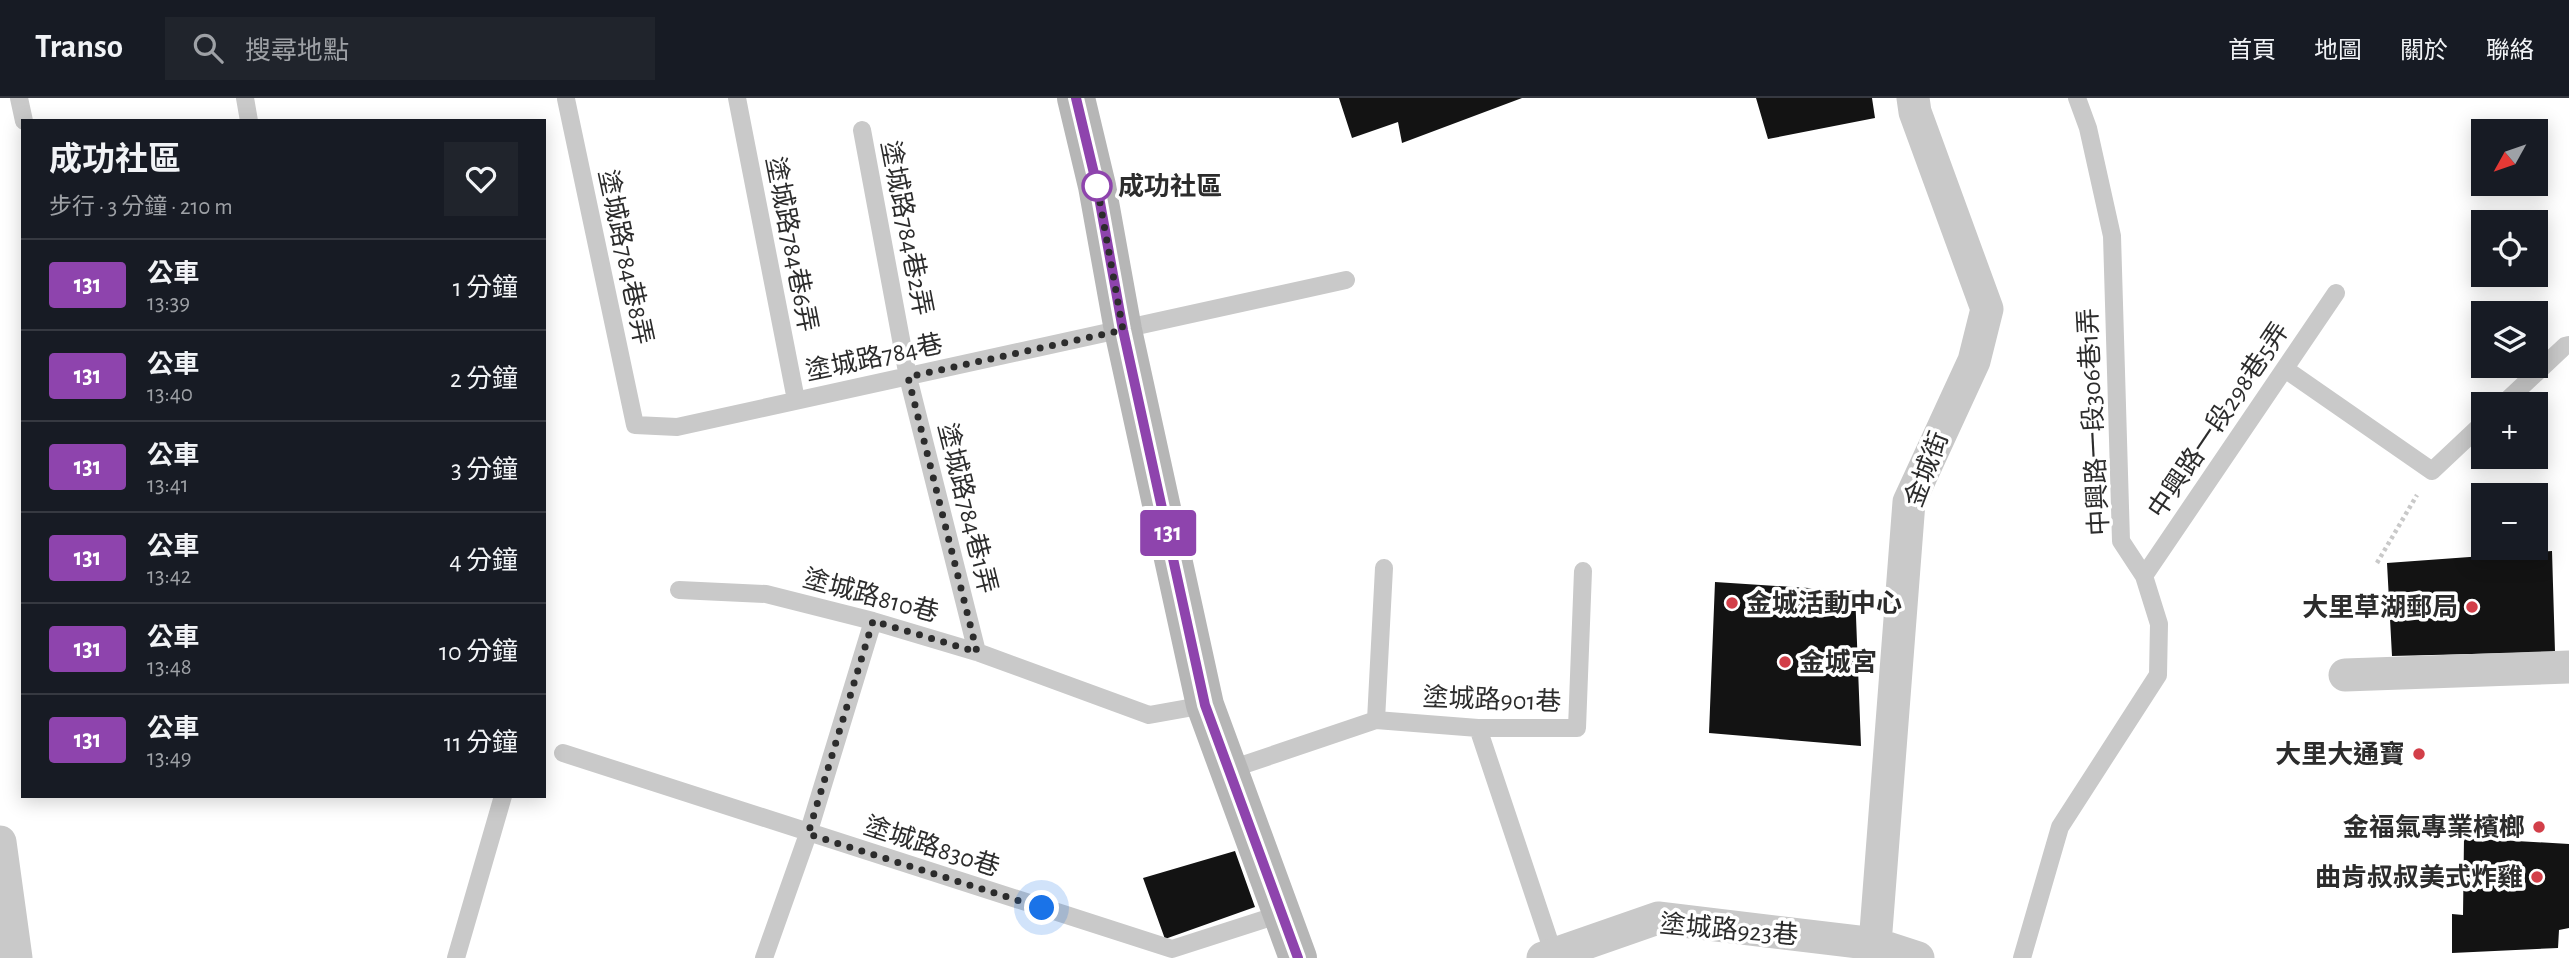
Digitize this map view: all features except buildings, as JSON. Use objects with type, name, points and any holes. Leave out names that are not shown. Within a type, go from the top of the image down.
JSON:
[{"type":"street","points":[[1076,98],[1097,186],[1123,330],[1205,705],[1298,958]]},
{"type":"street","name":"金城街","points":[[1875,944],[1909,502],[1974,361],[1987,309],[1915,112],[1913,98]]},
{"type":"street","points":[[2345,675],[2569,667]]},
{"type":"street","points":[[0,842],[16,958]]},
{"type":"street","name":"塗城路923巷","points":[[1550,957],[1658,918],[1875,944],[1918,958]]},
{"type":"lane","points":[[19,98],[23,119]]},
{"type":"lane","points":[[245,98],[249,119]]},
{"type":"lane","name":"塗城路784巷6弄","points":[[737,98],[796,400]]},
{"type":"lane","name":"中興路一段306巷1弄","points":[[2022,958],[2060,827],[2158,675],[2159,624],[2144,576],[2121,541],[2112,236],[2088,128],[2077,98]]},
{"type":"lane","name":"塗城路784巷8弄","points":[[566,99],[635,425]]},
{"type":"lane","name":"塗城路784巷2弄","points":[[862,130],[908,377]]},
{"type":"lane","name":"塗城路784巷","points":[[635,425],[677,427],[1346,280]]},
{"type":"lane","name":"中興路一段298巷5弄","points":[[2144,576],[2336,293]]},
{"type":"lane","points":[[2516,392],[2569,345]]},
{"type":"lane","points":[[2285,369],[2432,471],[2471,434]]},
{"type":"lane","name":"塗城路784巷1弄","points":[[908,377],[977,652]]},
{"type":"lane","points":[[1376,720],[1384,568]]},
{"type":"lane","name":"塗城路901巷","points":[[1228,770],[1376,720],[1478,729],[1577,728],[1583,571]]},
{"type":"lane","name":"塗城路810巷","points":[[679,590],[766,594],[873,621],[977,652],[1149,715],[1205,705]]},
{"type":"lane","points":[[764,958],[808,834],[873,621]]},
{"type":"lane","points":[[1478,729],[1550,957]]},
{"type":"lane","name":"塗城路830巷","points":[[563,753],[1172,950],[1281,914]]},
{"type":"lane","points":[[456,958],[502,798]]},
{"type":"path","points":[[2377,563],[2432,471]]},
{"type":"bus line","name":"131","points":[[1076,98],[1097,186],[1123,330],[1205,705],[1298,958]]},
{"type":"place","name":"成功社區","points":[[1097,186]]},
{"type":"place","name":"金城活動中心","points":[[1732,603]]},
{"type":"place","name":"大里草湖郵局","points":[[2472,607]]},
{"type":"place","name":"金城宮","points":[[1785,662]]},
{"type":"place","name":"大里大通寶","points":[[2419,754]]},
{"type":"place","name":"金福氣專業檳榔","points":[[2539,827]]},
{"type":"place","name":"曲肯叔叔美式炸雞","points":[[2537,877]]},
{"type":"route","points":[[1042,908],[808,834],[873,621],[977,652],[908,377],[1123,330],[1097,186]]}]
